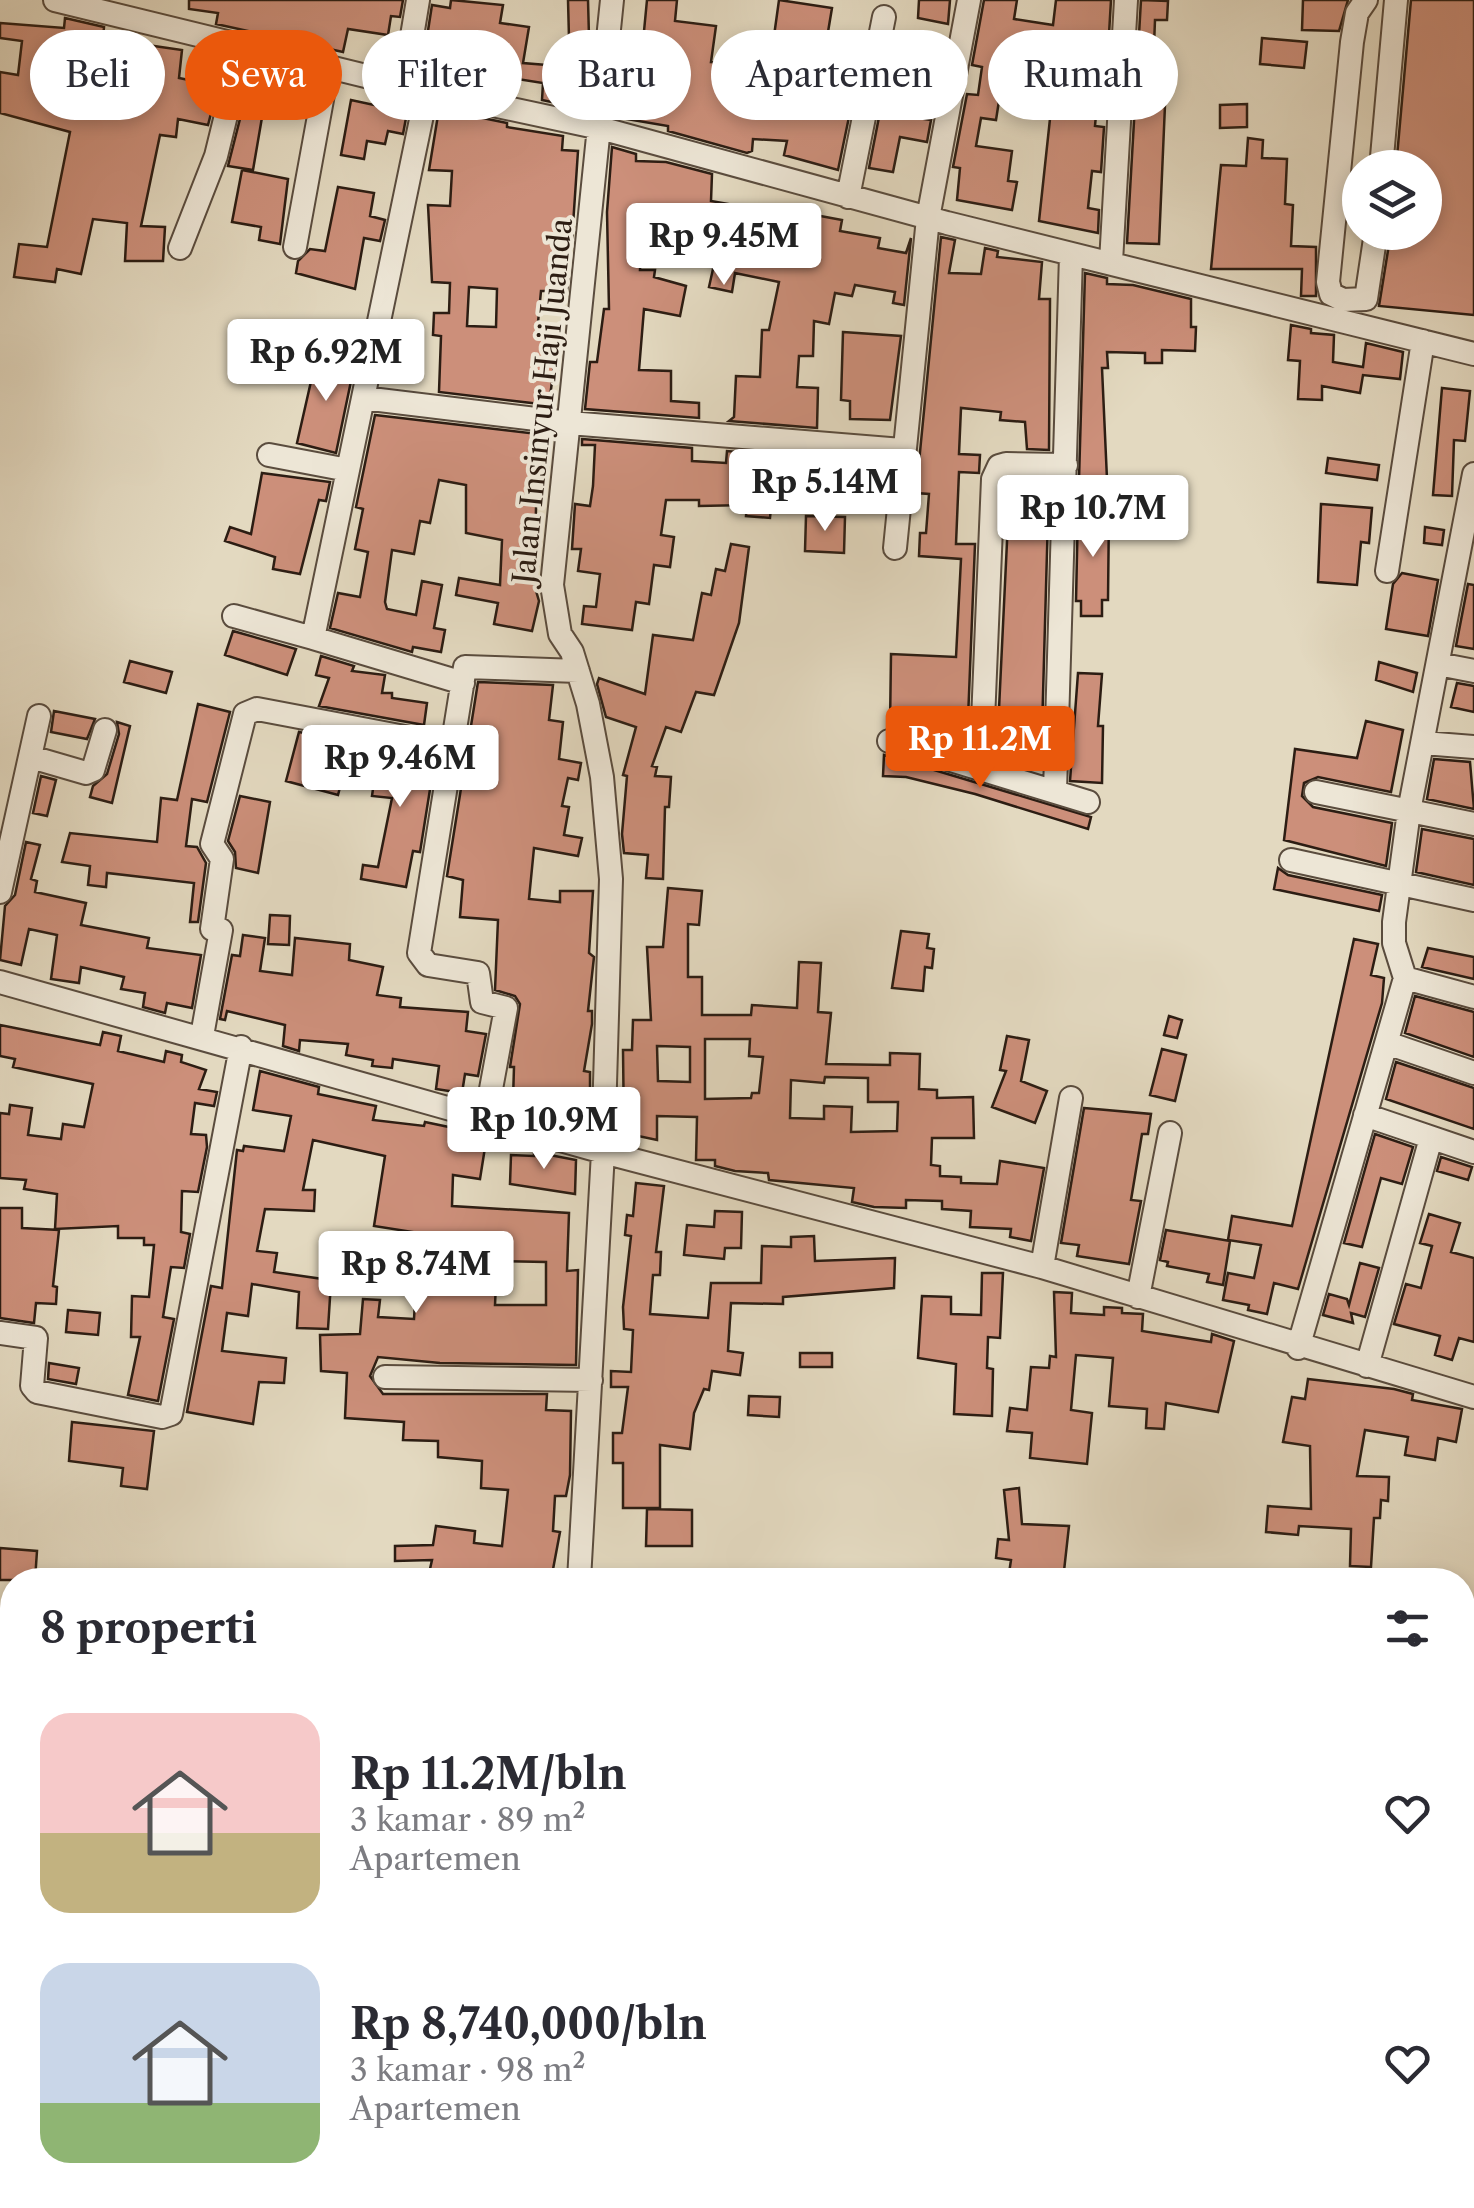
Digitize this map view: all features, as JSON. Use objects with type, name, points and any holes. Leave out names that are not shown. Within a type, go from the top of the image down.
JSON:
[{"type":"street","points":[[55,0],[185,32]]},
{"type":"street","points":[[413,30],[418,0]]},
{"type":"street","name":"Jalan Insinyur Haji Juanda","points":[[580,1568],[603,1152],[611,879],[602,777],[578,670],[553,608],[612,0]]},
{"type":"street","points":[[895,548],[928,218],[968,0]]},
{"type":"street","points":[[1111,262],[1126,0]]},
{"type":"street","points":[[1366,0],[1358,13],[1352,42],[1328,282],[1331,294],[1344,300],[1366,298],[1373,250]]},
{"type":"street","points":[[1384,150],[1396,0]]},
{"type":"street","points":[[848,197],[884,17]]},
{"type":"street","points":[[522,111],[600,128],[1071,255],[1474,354]]},
{"type":"street","points":[[180,248],[216,156],[225,120]]},
{"type":"street","points":[[295,247],[318,120]]},
{"type":"street","points":[[313,638],[420,120]]},
{"type":"street","points":[[1055,791],[1071,255]]},
{"type":"street","points":[[1387,572],[1423,341]]},
{"type":"street","points":[[363,398],[570,423],[902,450]]},
{"type":"street","points":[[270,455],[348,470]]},
{"type":"street","points":[[981,769],[993,479],[999,466],[1006,464],[1066,465]]},
{"type":"street","points":[[1298,1348],[1405,978],[1394,943],[1409,811],[1438,664],[1464,578],[1473,485]]},
{"type":"street","points":[[234,616],[462,683]]},
{"type":"street","points":[[1438,664],[1474,671]]},
{"type":"street","points":[[486,1116],[506,1008],[482,1002],[478,973],[428,965],[419,953],[465,667],[578,670]]},
{"type":"street","points":[[202,1036],[221,930],[212,929],[222,860],[212,844],[245,714],[257,709],[452,746]]},
{"type":"street","points":[[0,892],[39,716]]},
{"type":"street","points":[[30,757],[86,772],[93,770],[105,730]]},
{"type":"street","points":[[889,741],[1088,802]]},
{"type":"street","points":[[1423,743],[1474,748]]},
{"type":"street","points":[[1316,792],[1474,824]]},
{"type":"street","points":[[1291,860],[1474,900]]},
{"type":"street","points":[[1405,978],[1474,997]]},
{"type":"street","points":[[0,982],[603,1152],[1042,1267],[1298,1348],[1474,1397]]},
{"type":"street","points":[[1387,1044],[1474,1073]]},
{"type":"street","points":[[0,1333],[36,1338],[32,1386],[37,1392],[162,1416],[171,1414],[241,1047]]},
{"type":"street","points":[[1042,1267],[1070,1098]]},
{"type":"street","points":[[1365,1114],[1474,1152]]},
{"type":"street","points":[[1138,1297],[1170,1133]]},
{"type":"street","points":[[1367,1366],[1431,1138]]},
{"type":"street","points":[[385,1376],[591,1380]]},
{"type":"building","points":[[189,0],[403,0],[400,17],[391,16],[389,30],[348,29],[343,52],[342,30],[243,30],[216,24],[218,13],[189,9]]},
{"type":"building","points":[[451,0],[503,5],[500,23],[529,27],[523,63],[542,65],[542,83],[522,80],[522,30],[428,30],[432,5],[450,8]]},
{"type":"building","points":[[568,0],[588,0],[589,30],[569,30]]},
{"type":"building","points":[[647,0],[677,0],[675,21],[716,26],[711,30],[711,120],[848,120],[838,170],[784,155],[787,141],[753,139],[752,151],[747,153],[668,131],[668,126],[633,120],[691,120],[691,30],[644,30]]},
{"type":"building","points":[[779,0],[832,8],[828,30],[775,30]]},
{"type":"building","points":[[919,0],[950,0],[948,24],[918,18]]},
{"type":"building","points":[[984,0],[1017,0],[1014,19],[1053,25],[1056,0],[1111,0],[1109,30],[988,30],[988,119],[981,118],[976,146],[1012,151],[1008,181],[1017,182],[1012,210],[957,200],[960,168],[953,167],[962,120],[968,120],[968,94],[978,95],[982,67],[972,65]]},
{"type":"building","points":[[1141,0],[1168,1],[1167,20],[1155,20],[1155,30],[1139,30]]},
{"type":"building","points":[[1303,0],[1348,0],[1339,31],[1302,30]]},
{"type":"building","points":[[1411,0],[1474,0],[1474,315],[1379,306],[1388,250],[1442,250],[1442,150],[1398,150]]},
{"type":"building","points":[[65,18],[104,27],[30,30],[30,120],[165,120],[165,48],[182,50],[179,78],[185,79],[185,120],[209,120],[208,125],[178,119],[176,137],[160,135],[141,226],[165,227],[163,261],[125,261],[127,223],[93,219],[81,274],[57,269],[55,282],[14,277],[19,244],[47,247],[70,132],[0,113],[0,72],[18,75],[22,41],[0,38],[0,23],[64,28]]},
{"type":"building","points":[[1262,38],[1307,42],[1304,68],[1260,64]]},
{"type":"building","points":[[351,100],[362,102],[362,120],[406,120],[403,134],[388,131],[385,144],[367,141],[364,159],[341,155]]},
{"type":"building","points":[[1247,104],[1247,127],[1220,128],[1220,105]]},
{"type":"building","points":[[240,120],[262,120],[253,170],[228,166]]},
{"type":"building","points":[[437,120],[507,123],[507,127],[563,136],[562,150],[578,151],[572,240],[564,240],[562,270],[569,270],[567,291],[541,291],[537,333],[558,334],[549,405],[439,392],[441,336],[433,335],[434,313],[449,313],[450,283],[432,282],[428,205],[450,206],[452,171],[429,170]],"holes":[[[469,287],[497,289],[496,327],[467,326]]]},
{"type":"building","points":[[878,120],[931,120],[927,142],[900,137],[893,172],[869,168]]},
{"type":"building","points":[[1050,120],[1096,120],[1095,126],[1104,127],[1101,172],[1092,171],[1088,208],[1099,210],[1098,233],[1039,221]]},
{"type":"building","points":[[1134,120],[1164,120],[1159,244],[1127,243]]},
{"type":"building","points":[[1248,138],[1263,140],[1262,158],[1287,159],[1285,204],[1293,205],[1291,246],[1316,247],[1316,296],[1301,296],[1302,269],[1211,269],[1221,165],[1246,166]]},
{"type":"building","points":[[612,147],[636,154],[636,161],[666,162],[712,174],[711,201],[751,208],[749,219],[784,225],[788,210],[842,220],[840,231],[880,238],[878,248],[906,253],[911,238],[904,305],[893,303],[895,292],[855,285],[852,296],[835,293],[829,324],[814,321],[813,356],[799,356],[797,387],[818,388],[817,428],[729,421],[734,417],[736,376],[760,377],[762,330],[769,330],[779,282],[735,273],[732,292],[709,287],[717,251],[678,249],[679,233],[642,232],[640,270],[655,270],[654,277],[686,286],[680,316],[644,309],[639,370],[671,371],[671,401],[699,403],[699,418],[585,409],[590,362],[597,362],[604,309],[609,309],[607,212]]},
{"type":"building","points":[[242,170],[288,179],[280,244],[259,240],[261,227],[232,222]]},
{"type":"building","points":[[338,187],[374,193],[370,216],[385,220],[380,241],[364,238],[355,289],[296,273],[298,261],[310,249],[325,251]]},
{"type":"building","points":[[941,237],[955,240],[949,273],[981,274],[985,248],[998,251],[997,257],[1042,262],[1039,299],[1050,299],[1049,450],[1027,449],[1025,422],[1000,420],[1001,412],[961,408],[959,454],[980,455],[979,473],[959,472],[956,544],[975,544],[967,744],[961,747],[890,726],[891,654],[956,657],[961,559],[919,556],[920,533],[926,533],[929,494],[916,493]]},
{"type":"building","points":[[1085,273],[1107,278],[1107,284],[1133,285],[1191,299],[1191,327],[1196,327],[1195,351],[1162,350],[1162,363],[1145,363],[1145,353],[1107,352],[1108,368],[1102,368],[1107,479],[1079,479]]},
{"type":"building","points":[[1291,325],[1311,329],[1311,333],[1334,335],[1333,362],[1363,367],[1366,343],[1403,352],[1400,379],[1363,375],[1360,393],[1322,386],[1322,400],[1298,399],[1300,361],[1288,360]]},
{"type":"building","points":[[843,332],[901,336],[890,420],[850,419],[850,401],[841,400]]},
{"type":"building","points":[[317,355],[355,362],[336,453],[297,443]]},
{"type":"building","points":[[1442,388],[1470,391],[1465,441],[1454,440],[1452,496],[1433,495]]},
{"type":"building","points":[[375,415],[538,434],[534,584],[539,601],[532,631],[494,624],[498,603],[456,595],[459,578],[500,585],[502,540],[466,533],[466,485],[439,480],[430,523],[420,521],[414,554],[392,550],[385,602],[387,609],[416,615],[422,581],[442,585],[434,628],[445,630],[441,652],[413,647],[412,652],[330,628],[338,593],[360,597],[368,552],[355,549],[363,509],[356,507]]},
{"type":"building","points":[[582,439],[692,448],[692,461],[726,463],[727,451],[776,455],[770,518],[746,516],[747,505],[699,506],[699,500],[666,500],[661,535],[674,537],[670,567],[654,565],[649,604],[636,602],[632,630],[582,624],[584,606],[596,607],[600,574],[578,571],[581,549],[572,549],[575,504],[590,506],[593,486],[595,445],[582,445]]},
{"type":"building","points":[[1328,458],[1379,465],[1377,480],[1326,473]]},
{"type":"building","points":[[835,460],[873,463],[872,485],[834,483]]},
{"type":"building","points":[[262,473],[330,482],[326,501],[319,500],[300,574],[273,569],[275,557],[225,541],[230,527],[251,534]]},
{"type":"building","points":[[1010,479],[1049,480],[1041,767],[1021,766],[1022,731],[998,730]]},
{"type":"building","points":[[1321,504],[1372,508],[1369,543],[1361,542],[1357,585],[1318,582]]},
{"type":"building","points":[[1078,508],[1109,509],[1108,600],[1102,600],[1102,616],[1081,616],[1081,601],[1076,601]]},
{"type":"building","points":[[806,516],[845,517],[844,553],[805,551]]},
{"type":"building","points":[[1425,527],[1444,530],[1442,545],[1424,543]]},
{"type":"building","points":[[731,544],[749,547],[739,623],[714,695],[696,692],[681,732],[666,727],[652,766],[657,767],[655,776],[671,777],[669,807],[665,807],[663,879],[646,878],[648,855],[624,853],[622,834],[627,776],[623,775],[636,727],[606,717],[597,684],[599,678],[645,694],[653,635],[693,640],[702,593],[711,595],[716,569],[725,571]]},
{"type":"building","points":[[1402,573],[1438,580],[1428,636],[1386,629],[1393,584]]},
{"type":"building","points":[[1468,584],[1474,585],[1474,649],[1456,646]]},
{"type":"building","points":[[233,631],[296,649],[287,675],[225,655]]},
{"type":"building","points":[[321,656],[354,666],[352,671],[385,675],[382,693],[392,693],[392,698],[427,703],[424,725],[319,706],[329,678],[316,675]]},
{"type":"building","points":[[130,661],[172,672],[166,693],[124,682]]},
{"type":"building","points":[[1379,662],[1417,673],[1413,692],[1376,680]]},
{"type":"building","points":[[1078,673],[1102,674],[1098,726],[1103,726],[1102,783],[1070,781]]},
{"type":"building","points":[[478,682],[553,685],[549,720],[563,722],[559,759],[581,763],[578,780],[568,778],[562,806],[569,807],[564,835],[582,838],[578,856],[534,848],[529,899],[560,902],[560,891],[593,891],[589,953],[594,957],[588,1011],[592,1011],[592,1024],[584,1071],[590,1072],[590,1092],[583,1125],[525,1111],[527,1102],[513,1100],[514,1067],[510,1067],[520,1004],[515,996],[495,990],[498,920],[460,917],[463,880],[447,876]]},
{"type":"building","points":[[1457,683],[1474,686],[1474,712],[1451,707]]},
{"type":"building","points":[[198,704],[230,712],[207,802],[192,799],[186,846],[197,847],[206,863],[198,922],[190,922],[194,883],[107,873],[106,887],[88,885],[90,866],[62,862],[70,833],[157,842],[161,798],[177,800]]},
{"type":"building","points":[[54,711],[95,719],[87,739],[51,732]]},
{"type":"building","points":[[1366,721],[1403,730],[1391,792],[1318,777],[1304,783],[1302,796],[1313,807],[1392,823],[1386,866],[1284,840],[1295,749],[1357,758]]},
{"type":"building","points":[[117,722],[130,726],[112,803],[90,797],[93,786],[107,774],[119,734]]},
{"type":"building","points":[[299,732],[330,738],[323,762],[345,768],[338,795],[286,781]]},
{"type":"building","points":[[366,745],[435,758],[420,852],[413,851],[406,887],[361,879],[363,865],[378,867],[392,798],[372,796],[376,768],[364,767]]},
{"type":"building","points":[[884,755],[1091,817],[1088,829],[975,794],[906,777],[883,776]]},
{"type":"building","points":[[1434,759],[1470,762],[1474,809],[1427,799]]},
{"type":"building","points":[[41,776],[56,780],[47,816],[33,813]]},
{"type":"building","points":[[240,796],[270,802],[258,873],[236,868],[235,852],[228,841]]},
{"type":"building","points":[[1422,829],[1474,839],[1474,885],[1416,872]]},
{"type":"building","points":[[26,842],[40,845],[31,879],[37,881],[35,892],[86,903],[81,925],[149,938],[147,948],[201,955],[192,1008],[167,1003],[165,1013],[143,1007],[145,993],[121,989],[124,977],[81,967],[79,983],[51,979],[57,935],[29,929],[21,965],[0,960],[5,906],[15,895]]},
{"type":"building","points":[[1278,868],[1288,875],[1382,895],[1379,911],[1274,889]]},
{"type":"building","points":[[668,888],[702,891],[699,925],[688,924],[688,977],[702,977],[702,1015],[751,1015],[752,1005],[797,1008],[799,962],[821,963],[818,1012],[831,1013],[826,1064],[890,1065],[890,1053],[920,1054],[919,1089],[937,1090],[937,1098],[973,1097],[974,1138],[932,1138],[931,1165],[940,1166],[940,1176],[961,1177],[961,1183],[997,1184],[1000,1161],[1044,1168],[1031,1241],[1010,1237],[1011,1229],[970,1227],[971,1211],[942,1209],[942,1201],[906,1200],[906,1208],[874,1207],[852,1202],[854,1188],[769,1180],[768,1173],[735,1171],[715,1166],[715,1160],[696,1160],[697,1117],[657,1116],[657,1140],[624,1133],[623,1050],[632,1050],[633,1020],[651,1020],[647,947],[663,947]],"holes":[[[705,1039],[750,1039],[749,1056],[763,1057],[759,1093],[752,1093],[751,1098],[705,1099]],[[657,1046],[690,1047],[690,1082],[658,1081]],[[825,1077],[868,1078],[868,1102],[898,1102],[897,1131],[851,1132],[852,1107],[824,1106],[824,1119],[790,1118],[791,1080],[824,1083]]]},
{"type":"building","points":[[270,915],[290,916],[289,945],[268,944]]},
{"type":"building","points":[[901,931],[929,934],[927,948],[934,949],[932,968],[925,967],[923,991],[892,988]]},
{"type":"building","points":[[243,935],[265,938],[260,971],[292,975],[295,938],[350,944],[349,960],[383,967],[377,995],[401,998],[400,1007],[468,1012],[466,1031],[486,1034],[478,1076],[465,1074],[462,1093],[436,1089],[439,1066],[393,1059],[392,1068],[372,1066],[373,1060],[346,1055],[348,1044],[300,1040],[299,1051],[283,1046],[285,1025],[227,1011],[225,1020],[220,1019],[232,955],[240,956]]},
{"type":"building","points":[[1354,939],[1378,944],[1371,975],[1384,978],[1382,1003],[1298,1289],[1274,1283],[1267,1314],[1248,1310],[1249,1305],[1223,1300],[1228,1273],[1254,1278],[1261,1245],[1228,1240],[1232,1216],[1292,1226]]},
{"type":"building","points":[[1428,948],[1474,957],[1474,979],[1422,967]]},
{"type":"building","points":[[1415,996],[1474,1012],[1474,1057],[1405,1033]]},
{"type":"building","points":[[1169,1016],[1182,1020],[1177,1038],[1164,1035]]},
{"type":"building","points":[[0,1025],[100,1045],[103,1032],[121,1036],[118,1051],[164,1062],[166,1051],[182,1055],[181,1062],[206,1070],[199,1089],[217,1092],[214,1106],[195,1103],[191,1134],[206,1135],[207,1147],[198,1192],[182,1191],[181,1232],[190,1234],[184,1268],[171,1267],[163,1317],[174,1319],[158,1401],[128,1395],[140,1337],[131,1337],[132,1296],[149,1297],[154,1245],[144,1245],[144,1238],[118,1238],[118,1226],[55,1229],[57,1194],[24,1189],[26,1180],[0,1178],[0,1113],[9,1114],[10,1105],[32,1108],[28,1135],[61,1139],[63,1124],[84,1127],[93,1084],[13,1067],[15,1059],[0,1056]]},
{"type":"building","points":[[1007,1036],[1029,1040],[1021,1081],[1047,1091],[1035,1123],[992,1107],[1006,1071],[1000,1070]]},
{"type":"building","points":[[1162,1049],[1186,1055],[1175,1101],[1150,1095]]},
{"type":"building","points":[[1396,1062],[1474,1088],[1474,1129],[1386,1099]]},
{"type":"building","points":[[260,1071],[319,1087],[318,1094],[376,1106],[373,1120],[424,1126],[425,1122],[487,1135],[480,1179],[453,1175],[452,1206],[569,1213],[567,1271],[578,1270],[576,1365],[440,1363],[378,1357],[370,1376],[383,1394],[547,1394],[546,1410],[571,1411],[570,1475],[566,1496],[555,1496],[553,1531],[560,1532],[553,1568],[430,1568],[432,1560],[395,1561],[395,1546],[433,1545],[436,1526],[475,1531],[474,1543],[502,1546],[508,1490],[481,1488],[482,1461],[438,1457],[438,1441],[403,1440],[404,1422],[345,1418],[347,1373],[321,1371],[320,1335],[360,1334],[363,1299],[380,1300],[378,1317],[414,1319],[419,1233],[374,1226],[385,1156],[313,1140],[303,1190],[315,1190],[314,1211],[265,1209],[257,1251],[277,1253],[274,1272],[323,1279],[326,1253],[350,1256],[347,1284],[331,1282],[328,1329],[297,1328],[299,1292],[252,1284],[248,1316],[227,1313],[222,1351],[286,1358],[284,1383],[259,1382],[253,1424],[187,1412],[211,1286],[222,1288],[237,1150],[243,1151],[244,1146],[284,1151],[291,1116],[253,1110]],"holes":[[[442,1248],[475,1250],[473,1279],[442,1280]],[[497,1261],[546,1262],[546,1305],[495,1305]]]},
{"type":"building","points":[[1084,1108],[1151,1114],[1148,1134],[1142,1134],[1131,1200],[1141,1201],[1129,1264],[1077,1256],[1079,1245],[1061,1243]]},
{"type":"building","points":[[1375,1134],[1413,1147],[1402,1184],[1381,1178],[1362,1247],[1344,1243]]},
{"type":"building","points":[[534,1152],[576,1160],[575,1194],[510,1184],[511,1155],[534,1156]]},
{"type":"building","points":[[1441,1157],[1472,1167],[1468,1180],[1437,1171]]},
{"type":"building","points":[[636,1183],[664,1186],[656,1252],[661,1252],[660,1275],[653,1275],[650,1314],[708,1318],[711,1283],[761,1283],[762,1246],[791,1247],[791,1237],[814,1236],[815,1261],[895,1258],[894,1288],[783,1297],[783,1304],[731,1303],[728,1351],[743,1353],[740,1375],[712,1371],[709,1390],[704,1389],[694,1413],[690,1449],[660,1445],[660,1508],[623,1508],[623,1463],[613,1463],[613,1433],[622,1433],[628,1387],[611,1387],[611,1371],[631,1372],[633,1330],[624,1329],[623,1307],[631,1236],[625,1235],[627,1215],[633,1216]]},
{"type":"building","points":[[0,1208],[22,1208],[22,1228],[59,1230],[53,1286],[57,1287],[56,1304],[36,1303],[34,1323],[0,1318]]},
{"type":"building","points":[[715,1211],[742,1212],[741,1248],[725,1248],[724,1259],[684,1255],[687,1225],[714,1227]]},
{"type":"building","points":[[1429,1214],[1460,1223],[1451,1252],[1474,1258],[1474,1342],[1459,1338],[1452,1360],[1435,1355],[1440,1336],[1394,1324],[1406,1284],[1421,1288],[1432,1246],[1420,1243]]},
{"type":"building","points":[[1166,1230],[1230,1241],[1223,1285],[1207,1282],[1209,1274],[1167,1266],[1168,1262],[1160,1260]]},
{"type":"building","points":[[1360,1263],[1379,1268],[1365,1317],[1351,1313],[1353,1323],[1323,1315],[1329,1294],[1347,1299],[1349,1305]]},
{"type":"building","points":[[982,1273],[1003,1273],[1000,1338],[988,1337],[987,1368],[993,1369],[992,1416],[954,1414],[956,1364],[918,1358],[922,1296],[951,1297],[951,1314],[981,1315]]},
{"type":"building","points":[[1054,1292],[1072,1293],[1071,1313],[1104,1315],[1104,1307],[1122,1308],[1122,1313],[1143,1314],[1142,1331],[1211,1342],[1212,1334],[1234,1341],[1218,1412],[1166,1403],[1164,1429],[1146,1428],[1147,1409],[1109,1406],[1113,1358],[1076,1355],[1071,1410],[1092,1413],[1087,1464],[1030,1458],[1032,1433],[1007,1431],[1010,1408],[1027,1410],[1031,1367],[1049,1368],[1050,1356],[1056,1357]]},
{"type":"building","points":[[68,1310],[100,1313],[98,1335],[66,1332]]},
{"type":"building","points":[[800,1353],[832,1353],[832,1367],[800,1367]]},
{"type":"building","points":[[49,1363],[79,1368],[76,1384],[48,1379]]},
{"type":"building","points":[[1308,1379],[1394,1389],[1413,1394],[1412,1400],[1462,1409],[1456,1442],[1438,1438],[1435,1460],[1405,1455],[1408,1437],[1365,1430],[1357,1476],[1389,1477],[1388,1501],[1381,1500],[1380,1518],[1374,1518],[1371,1567],[1350,1566],[1351,1529],[1299,1526],[1298,1535],[1266,1532],[1268,1506],[1311,1509],[1310,1446],[1283,1442],[1292,1397],[1305,1399]]},
{"type":"building","points":[[749,1396],[780,1397],[779,1417],[748,1415]]},
{"type":"building","points":[[72,1422],[154,1431],[147,1489],[121,1486],[123,1468],[69,1461]]},
{"type":"building","points":[[1019,1488],[1022,1524],[1069,1526],[1064,1568],[1010,1568],[1011,1560],[996,1558],[998,1539],[1009,1540],[1004,1490]]},
{"type":"building","points":[[647,1509],[692,1510],[692,1546],[646,1546]]},
{"type":"building","points":[[0,1548],[37,1551],[36,1568],[0,1568]]}]
